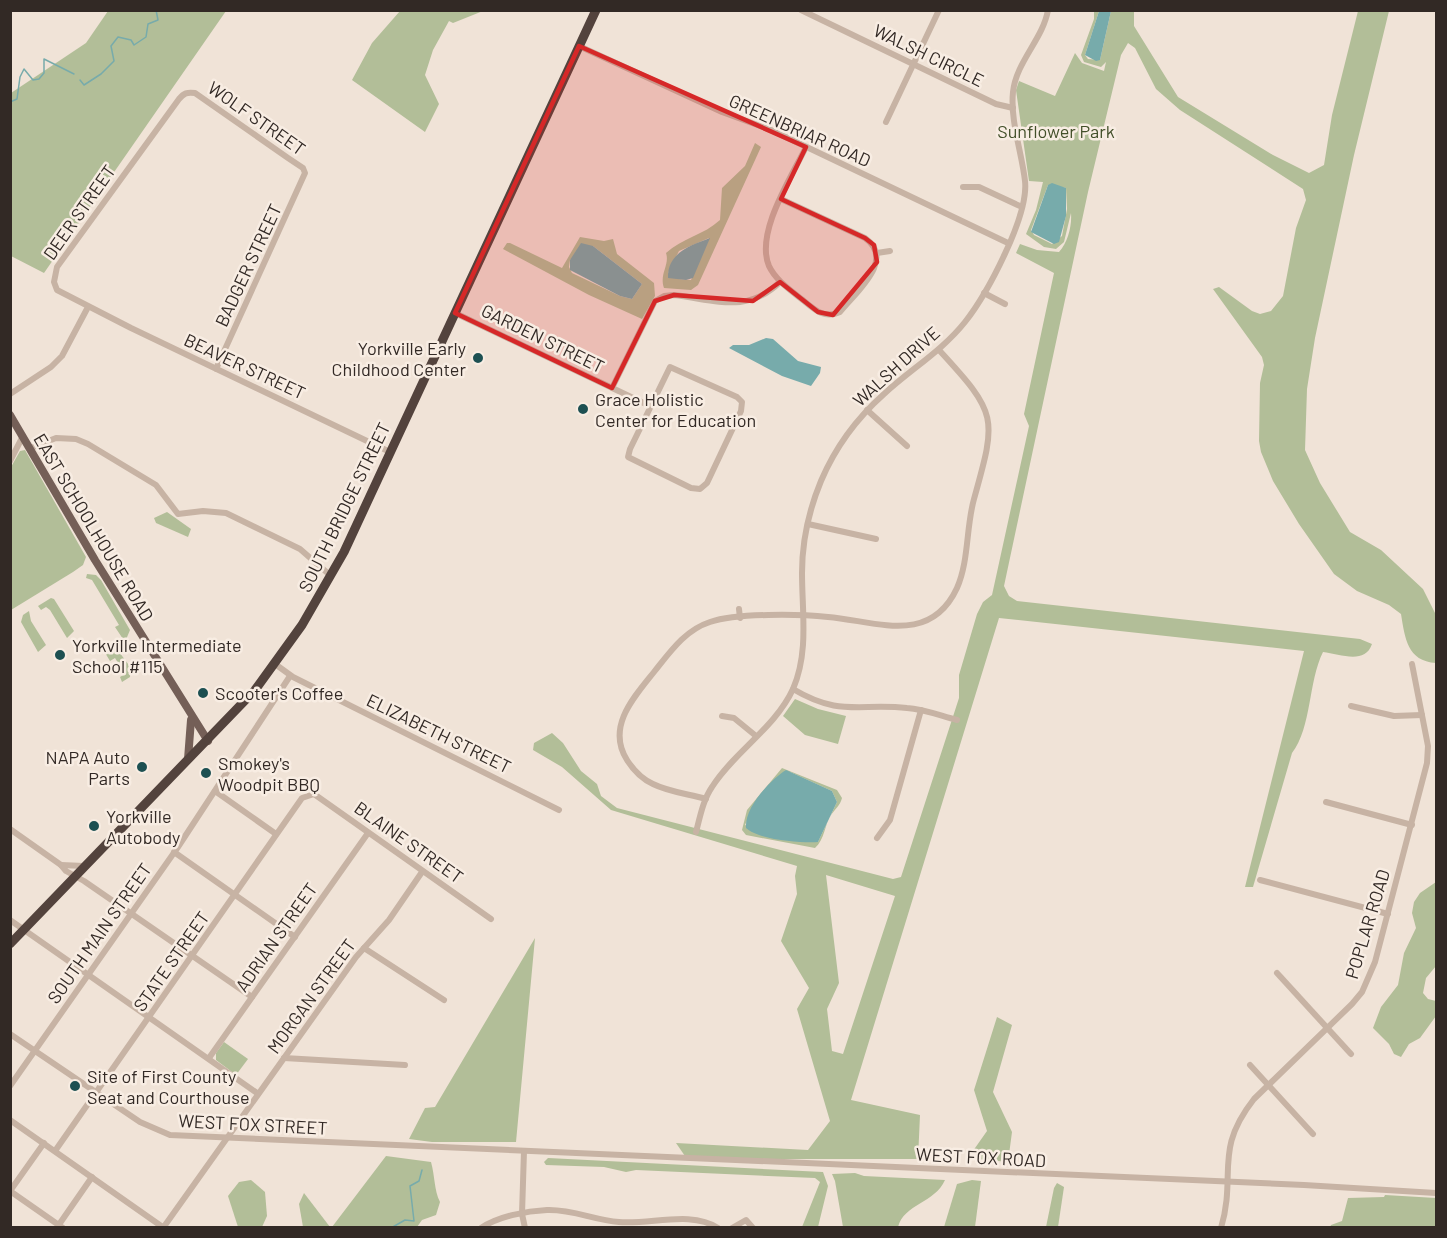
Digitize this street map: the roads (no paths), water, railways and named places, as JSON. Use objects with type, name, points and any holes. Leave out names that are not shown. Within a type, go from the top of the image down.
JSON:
[{"type":"highway","name":"SOUTH BRIDGE STREET","points":[[10,944],[74,875],[208,741],[275,664],[303,625],[331,576],[596,10]]},
{"type":"main road","name":"EAST SCHOOLHOUSE ROAD","points":[[10,415],[177,695],[208,741]]},
{"type":"main road","points":[[188,760],[192,730],[190,716]]},
{"type":"street","name":"WALSH CIRCLE","points":[[801,10],[996,104],[1013,108]]},
{"type":"street","points":[[886,122],[939,10]]},
{"type":"street","name":"WALSH DRIVE","points":[[696,832],[706,799],[718,779],[783,705],[792,689],[802,659],[803,562],[808,524],[817,491],[830,462],[867,410],[884,393],[939,350],[963,325],[984,293],[1008,243],[1022,207],[1026,184],[1013,108],[1015,80],[1048,10]]},
{"type":"street","name":"GREENBRIAR ROAD","points":[[579,46],[722,112],[771,130],[1008,243]]},
{"type":"street","name":"WOLF STREET","points":[[190,92],[195,93],[303,168],[305,173]]},
{"type":"street","name":"DEER STREET","points":[[88,307],[57,290],[54,282],[57,267],[183,93],[190,92]]},
{"type":"street","points":[[781,199],[864,238],[874,245],[877,253],[874,271],[840,312],[830,318],[818,312],[780,282],[770,267],[764,246],[768,227],[781,199],[806,147]]},
{"type":"street","name":"BADGER STREET","points":[[216,369],[305,173]]},
{"type":"street","points":[[963,187],[979,187],[1022,207]]},
{"type":"street","points":[[877,253],[890,251]]},
{"type":"street","points":[[612,388],[655,301],[664,296],[674,295],[735,302],[753,301],[765,295],[780,282]]},
{"type":"street","points":[[984,293],[1005,304]]},
{"type":"street","points":[[10,394],[51,367],[62,356],[88,307]]},
{"type":"street","name":"BEAVER STREET","points":[[88,307],[390,452]]},
{"type":"street","name":"GARDEN STREET","points":[[455,313],[650,406]]},
{"type":"street","points":[[706,799],[653,784],[636,772],[623,755],[620,726],[631,700],[680,640],[710,622],[740,618],[831,617],[890,626],[906,626],[934,621],[958,585],[972,508],[990,438],[990,424],[982,402],[939,350]]},
{"type":"street","points":[[670,367],[737,397],[742,402],[741,411],[704,488],[692,488],[628,457],[629,450],[650,406],[670,367]]},
{"type":"street","points":[[867,410],[907,446]]},
{"type":"street","points":[[10,461],[23,436]]},
{"type":"street","points":[[31,448],[51,439],[64,438],[82,441],[156,485],[178,514],[203,511],[226,513],[300,549],[331,576]]},
{"type":"street","points":[[808,524],[876,539]]},
{"type":"street","points":[[740,609],[740,618]]},
{"type":"street","name":"ELIZABETH STREET","points":[[275,664],[290,676],[559,810]]},
{"type":"street","name":"POPLAR ROAD","points":[[1221,1227],[1225,1215],[1231,1136],[1240,1116],[1362,992],[1375,962],[1427,763],[1428,746],[1412,664]]},
{"type":"street","name":"SOUTH MAIN STREET","points":[[10,1086],[174,852],[290,676]]},
{"type":"street","points":[[792,689],[817,702],[843,708],[891,707],[921,710],[957,720]]},
{"type":"street","points":[[1351,706],[1394,716],[1422,715]]},
{"type":"street","points":[[877,838],[890,820],[921,710]]},
{"type":"street","points":[[722,716],[734,718],[756,736]]},
{"type":"street","points":[[215,791],[276,834]]},
{"type":"street","name":"STATE STREET","points":[[55,1151],[302,798],[316,791]]},
{"type":"street","name":"BLAINE STREET","points":[[316,791],[368,833],[491,919]]},
{"type":"street","points":[[1326,802],[1412,825]]},
{"type":"street","points":[[10,829],[61,865],[66,871],[252,997]]},
{"type":"street","name":"ADRIAN STREET","points":[[209,1058],[368,833]]},
{"type":"street","points":[[174,852],[295,937]]},
{"type":"street","points":[[61,865],[84,866]]},
{"type":"street","name":"MORGAN STREET","points":[[164,1227],[224,1139],[364,948],[389,920],[422,872]]},
{"type":"street","points":[[1260,880],[1388,914]]},
{"type":"street","points":[[10,920],[257,1094]]},
{"type":"street","points":[[364,948],[444,1000]]},
{"type":"street","points":[[1277,973],[1351,1054]]},
{"type":"street","name":"WEST FOX STREET","points":[[10,1034],[159,1132],[224,1139],[524,1151]]},
{"type":"street","points":[[284,1058],[405,1065]]},
{"type":"street","points":[[1251,1065],[1313,1134]]},
{"type":"street","points":[[10,1120],[164,1227]]},
{"type":"street","points":[[44,1143],[10,1191],[60,1227],[92,1177]]},
{"type":"street","points":[[524,1151],[522,1214],[525,1227]]},
{"type":"street","name":"WEST FOX ROAD","points":[[524,1151],[1437,1193]]},
{"type":"street","points":[[482,1227],[496,1219],[563,1210],[600,1220],[636,1223],[698,1219],[718,1227]]},
{"type":"street","points":[[732,1227],[746,1220],[753,1227]]},
{"type":"water","points":[[1099,11],[1111,11],[1100,60],[1096,61],[1085,55]]},
{"type":"water","points":[[1052,183],[1066,188],[1066,216],[1059,242],[1054,244],[1031,232],[1048,185]]},
{"type":"water","points":[[710,238],[693,278],[686,280],[668,278],[671,262],[676,256],[688,247]]},
{"type":"water","points":[[581,243],[593,246],[642,284],[632,299],[620,296],[570,270],[570,260]]},
{"type":"water","points":[[766,338],[773,339],[798,361],[821,367],[820,373],[811,386],[782,376],[729,348],[733,345],[749,345]]},
{"type":"water","points":[[786,770],[832,791],[837,802],[818,842],[770,838],[746,828],[749,812],[759,795]]},
{"type":"waterway","points":[[80,80],[84,85],[101,74],[114,61],[111,46],[118,37],[131,40],[134,45],[146,37],[148,24],[158,20],[156,10]]},
{"type":"waterway","points":[[10,102],[17,99],[20,77],[24,69],[33,80],[39,79],[44,73],[44,59],[74,74]]},
{"type":"waterway","points":[[391,1228],[405,1220],[414,1221],[410,1186],[419,1181],[422,1170]]},
{"type":"place","name":"Yorkville Early Childhood Center","points":[[478,358]]},
{"type":"place","name":"Grace Holistic Center for Education","points":[[583,409]]},
{"type":"place","name":"Yorkville Intermediate School #115","points":[[60,655]]},
{"type":"place","name":"Scooter's Coffee","points":[[203,693]]},
{"type":"place","name":"NAPA Auto Parts","points":[[142,767]]},
{"type":"place","name":"Smokey's Woodpit BBQ","points":[[206,773]]},
{"type":"place","name":"Yorkville Autobody","points":[[94,826]]},
{"type":"place","name":"Site of First County Seat and Courthouse","points":[[75,1086]]},
{"type":"park label","name":"Sunflower Park","points":[[1056,131]]}]
